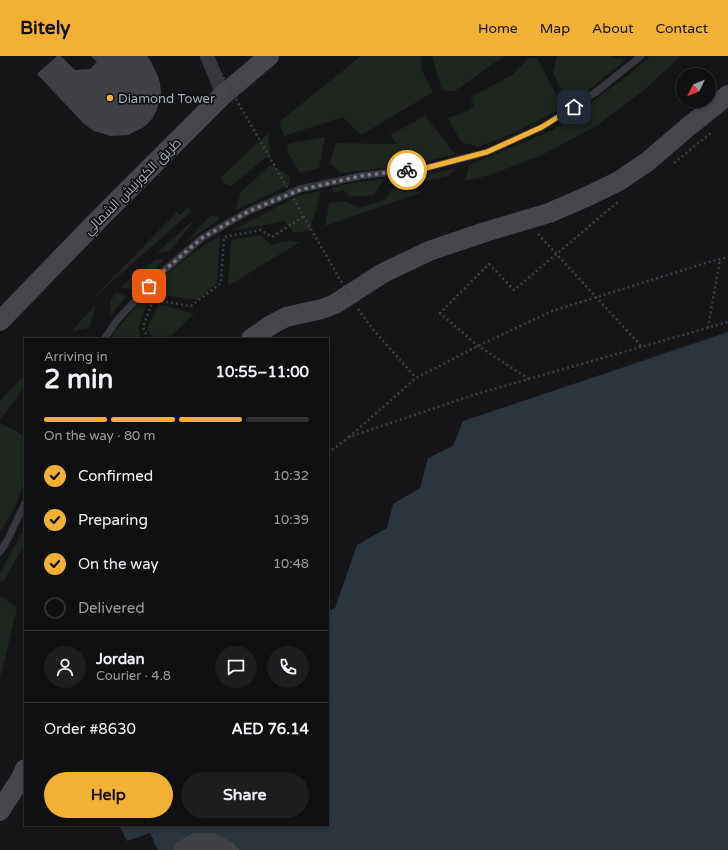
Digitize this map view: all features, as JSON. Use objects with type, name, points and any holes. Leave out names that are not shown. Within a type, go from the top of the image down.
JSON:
[{"type":"main road","name":"طريق الكورنيش الشمالي","points":[[0,321],[103,214],[223,95],[269,56]]},
{"type":"main road","points":[[252,338],[286,317],[322,309],[336,304],[383,273],[428,252],[484,232],[549,213],[619,181],[648,162],[728,96]]},
{"type":"main road","points":[[0,811],[24,771]]},
{"type":"street","points":[[207,56],[223,95]]},
{"type":"lane","points":[[105,338],[118,319],[160,274],[202,238],[249,211],[300,190],[360,176],[426,168],[487,152],[542,127],[596,92],[641,56]]},
{"type":"lane","points":[[0,552],[7,541],[24,505]]},
{"type":"path","points":[[221,72],[354,302],[371,327],[416,378]]},
{"type":"path","points":[[669,167],[682,158],[717,128]]},
{"type":"path","points":[[530,379],[478,346],[440,313],[488,264],[514,290],[558,255],[623,198]]},
{"type":"path","points":[[148,338],[143,327],[153,300],[191,306],[221,284],[224,237],[261,230],[272,237],[304,216]]},
{"type":"path","points":[[525,220],[642,347]]},
{"type":"path","points":[[329,452],[350,437],[416,378],[478,346],[552,311],[728,257]]},
{"type":"path","points":[[708,328],[720,259]]},
{"type":"path","points":[[350,437],[473,395],[728,322]]},
{"type":"shaded area","points":[[361,56],[419,56],[422,59],[421,69],[433,92],[361,135],[343,117],[284,136],[279,122]]},
{"type":"shaded area","points":[[432,56],[504,56],[455,91],[446,91],[441,87]]},
{"type":"shaded area","points":[[557,56],[612,56],[614,58],[627,59],[580,97],[561,90],[553,72]]},
{"type":"shaded area","points":[[650,56],[681,56],[644,90],[598,125],[544,154],[490,175],[465,181],[469,165],[553,130],[630,74]]},
{"type":"shaded area","points":[[529,58],[537,58],[560,102],[570,104],[514,133],[478,147],[461,142],[448,118],[468,111],[474,105],[470,98],[512,75]]},
{"type":"shaded area","points":[[425,116],[455,154],[410,165],[341,173],[330,163],[336,143],[397,144],[390,135]]},
{"type":"shaded area","points":[[268,133],[270,154],[231,186],[223,183],[221,177]]},
{"type":"shaded area","points":[[325,137],[319,168],[300,173],[287,151],[288,144]]},
{"type":"shaded area","points":[[270,165],[290,176],[289,185],[236,210],[240,193]]},
{"type":"shaded area","points":[[456,168],[449,176],[429,180],[395,179],[432,174]]},
{"type":"shaded area","points":[[384,179],[374,195],[350,197],[344,190],[333,193],[332,188],[346,184]]},
{"type":"shaded area","points":[[392,189],[422,192],[325,226],[329,203],[345,201],[358,208],[385,200]]},
{"type":"shaded area","points":[[321,191],[310,230],[294,233],[285,221],[231,231],[298,196]]},
{"type":"shaded area","points":[[188,207],[192,211],[91,300],[177,212],[180,215]]},
{"type":"shaded area","points":[[210,216],[218,216],[220,219],[185,243]]},
{"type":"shaded area","points":[[196,218],[170,251],[157,253]]},
{"type":"shaded area","points":[[260,235],[272,245],[285,241],[300,242],[228,286],[231,240]]},
{"type":"shaded area","points":[[220,236],[217,283],[197,300],[147,293],[182,262],[200,248]]},
{"type":"shaded area","points":[[164,259],[133,290],[121,287],[155,260]]},
{"type":"shaded area","points":[[117,292],[126,296],[111,316],[110,301]]},
{"type":"shaded area","points":[[144,298],[147,304],[138,327],[141,338],[112,338],[116,330]]},
{"type":"shaded area","points":[[96,304],[89,328],[72,331]]},
{"type":"shaded area","points":[[159,304],[194,314],[169,338],[153,338],[147,329]]},
{"type":"shaded area","points":[[728,332],[728,850],[240,850],[233,842],[214,833],[193,833],[177,843],[173,850],[158,850],[150,833],[127,841],[120,826],[329,826],[329,611],[335,608],[357,545],[387,528],[393,504],[420,488],[428,458],[453,446],[463,421]]},
{"type":"shaded area","points":[[24,378],[24,389],[0,420],[0,401],[21,379]]},
{"type":"shaded area","points":[[0,423],[24,435],[24,484],[14,509],[0,532]]},
{"type":"shaded area","points":[[24,529],[24,546],[3,582],[0,581],[0,573]]},
{"type":"shaded area","points":[[0,596],[17,608],[0,679]]},
{"type":"building","name":"Diamond Tower","points":[[57,56],[61,56],[75,70],[90,69],[97,62],[91,56],[147,56],[157,74],[160,83],[161,93],[156,112],[144,127],[128,135],[111,136],[94,131],[84,124],[37,74]]},
{"type":"building","points":[[193,833],[214,833],[233,842],[240,850],[173,850],[176,843]]},
{"type":"way so far","points":[[149,286],[160,274],[202,238],[249,211],[300,190],[360,176],[407,170]]},
{"type":"place","name":"Diamond Tower","points":[[110,98]]},
{"type":"route","points":[[407,170],[426,168],[487,152],[542,127],[574,107]]}]
